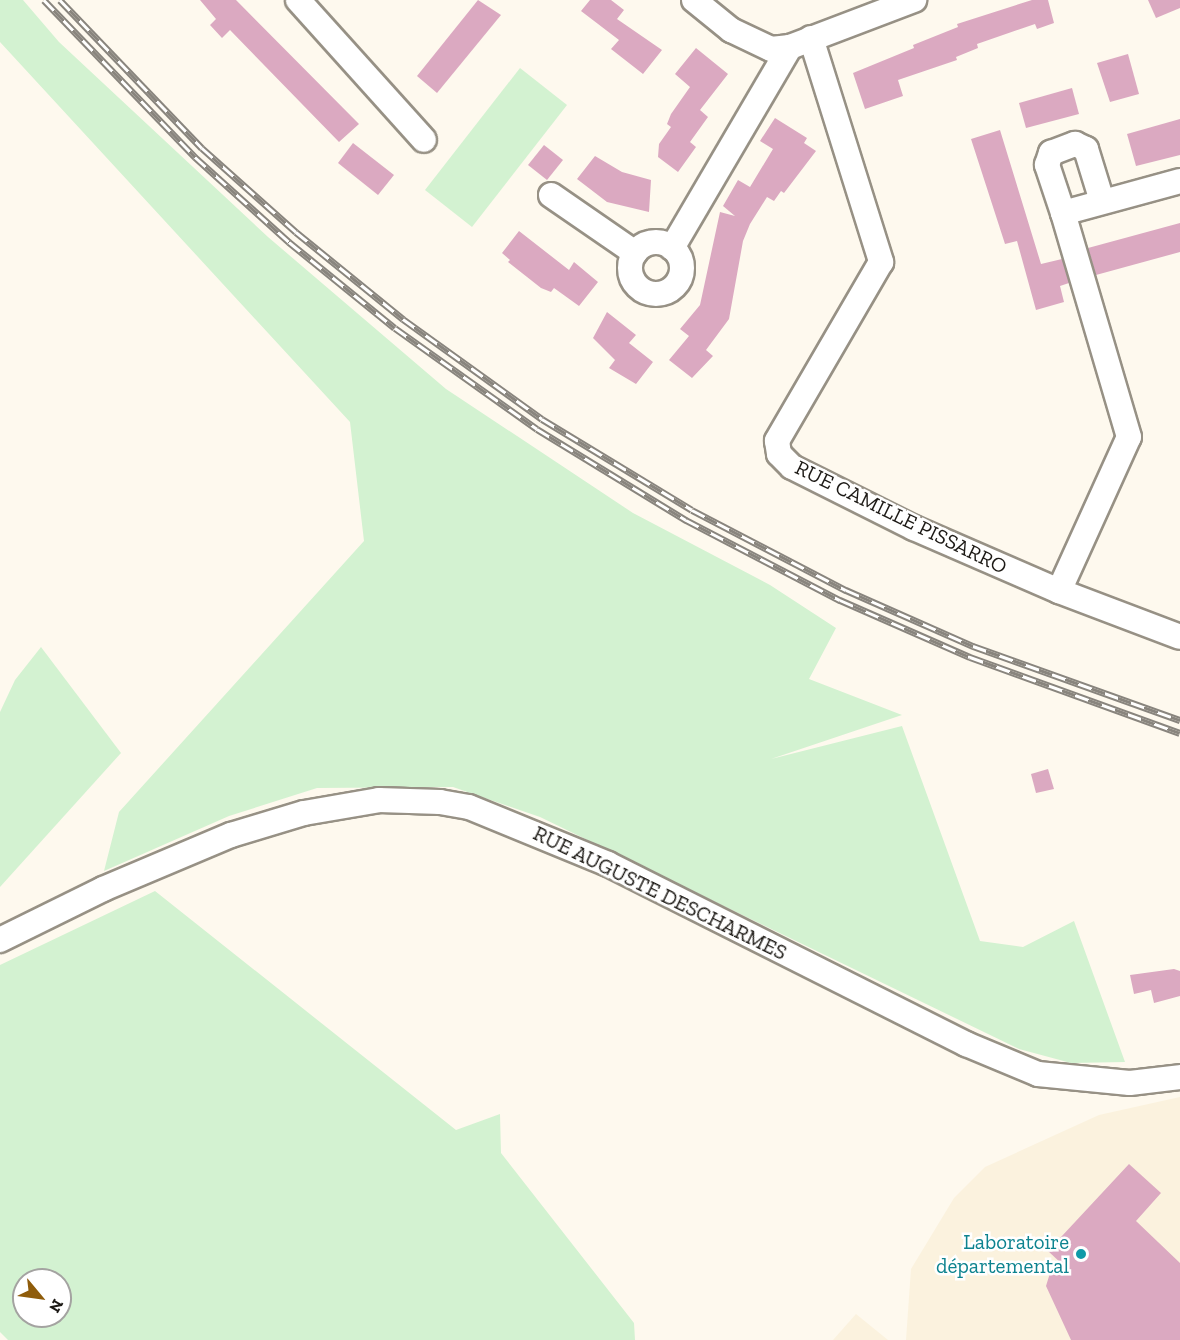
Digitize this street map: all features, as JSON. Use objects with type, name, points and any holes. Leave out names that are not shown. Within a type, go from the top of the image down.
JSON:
[{"type":"street","points":[[298,0],[424,140]]},
{"type":"street","points":[[694,0],[747,39],[771,50],[801,42],[914,0]]},
{"type":"street","points":[[672,248],[801,42]]},
{"type":"street","name":"RUE CAMILLE PISSARRO","points":[[801,42],[879,247],[881,262],[777,441],[779,454],[792,467],[914,528],[1059,591],[1180,638]]},
{"type":"street","points":[[1059,591],[1129,437],[1047,165],[1051,153],[1075,144],[1086,149],[1102,201]]},
{"type":"street","points":[[1063,213],[1180,181]]},
{"type":"street","points":[[550,195],[635,254]]},
{"type":"street","points":[[656,243],[672,248],[681,262],[680,279],[660,294],[636,285],[630,270],[635,254],[656,243]]},
{"type":"street","name":"RUE AUGUSTE DESCHARMES","points":[[0,940],[103,889],[242,832],[304,813],[379,800],[440,802],[469,807],[608,864],[966,1044],[1038,1074],[1130,1083],[1180,1077]]},
{"type":"shaded area","points":[[1180,1097],[1180,1340],[906,1340],[911,1269],[954,1198],[985,1167],[1099,1115]]},
{"type":"shaded area","points":[[856,1314],[888,1340],[833,1340]]},
{"type":"green space","points":[[0,0],[23,0],[59,42],[268,237],[446,389],[633,513],[770,585],[836,628],[809,679],[902,715],[771,759],[902,726],[980,941],[1023,947],[1074,921],[1125,1062],[1071,1063],[1019,1049],[540,817],[453,787],[317,788],[229,816],[104,871],[119,812],[364,541],[350,422],[0,42]]},
{"type":"green space","points":[[520,68],[567,105],[472,227],[425,190]]},
{"type":"green space","points":[[41,647],[121,753],[0,887],[0,712],[15,680]]},
{"type":"green space","points":[[155,891],[456,1130],[500,1114],[501,1153],[634,1323],[635,1340],[8,1340],[0,1332],[0,965]]},
{"type":"building","points":[[200,0],[236,0],[359,124],[339,142],[230,30],[222,38],[210,25],[216,19]]},
{"type":"building","points":[[478,0],[501,15],[437,93],[417,76]]},
{"type":"building","points":[[590,0],[611,0],[624,10],[617,19],[662,50],[643,74],[611,49],[619,40],[581,11]]},
{"type":"building","points":[[1032,0],[1048,0],[1054,23],[1037,29],[1035,24],[977,44],[978,48],[956,57],[957,60],[898,80],[903,96],[865,109],[853,73],[914,48],[913,45],[958,27],[957,24]]},
{"type":"building","points":[[1148,0],[1180,0],[1180,8],[1156,18]]},
{"type":"building","points":[[696,48],[728,74],[700,110],[708,117],[690,142],[696,147],[678,172],[658,157],[659,144],[671,127],[667,124],[671,114],[690,87],[675,74]]},
{"type":"building","points":[[1128,54],[1139,94],[1110,102],[1097,63]]},
{"type":"building","points":[[1072,88],[1079,114],[1026,128],[1019,103]]},
{"type":"building","points":[[775,118],[807,138],[804,143],[816,151],[784,193],[781,191],[774,201],[767,197],[750,224],[743,241],[729,319],[706,350],[713,356],[692,378],[669,360],[689,336],[680,329],[700,305],[720,212],[735,216],[723,206],[738,180],[750,187],[773,149],[760,141]]},
{"type":"building","points":[[1180,119],[1180,155],[1136,166],[1127,134]]},
{"type":"building","points":[[1000,130],[1041,264],[1062,259],[1069,283],[1060,286],[1064,302],[1036,310],[1017,241],[1005,244],[971,139]]},
{"type":"building","points":[[353,143],[394,175],[378,195],[338,163]]},
{"type":"building","points":[[544,145],[563,160],[547,180],[528,165]]},
{"type":"building","points":[[595,156],[622,172],[651,180],[649,212],[607,202],[577,179]]},
{"type":"building","points":[[1180,223],[1180,252],[1096,275],[1088,248]]},
{"type":"building","points":[[519,231],[569,270],[574,262],[598,282],[579,306],[554,288],[551,292],[541,288],[508,262],[510,260],[502,253]]},
{"type":"building","points":[[607,312],[636,335],[629,343],[653,362],[636,384],[609,368],[615,360],[593,338]]},
{"type":"building","points":[[1048,769],[1054,789],[1036,793],[1031,774]]},
{"type":"building","points":[[1174,969],[1180,971],[1180,996],[1154,1003],[1151,990],[1134,994],[1130,975]]},
{"type":"building","name":"Laboratoire départemental","points":[[1129,1164],[1161,1193],[1136,1221],[1180,1263],[1180,1340],[1071,1340],[1046,1286],[1050,1273],[1063,1265],[1048,1251]]},
{"type":"railway","points":[[44,0],[195,157],[289,242],[395,328],[537,429],[686,520],[840,600],[970,657],[1180,733]]},
{"type":"railway","points":[[60,0],[202,148],[296,232],[403,319],[542,419],[692,510],[846,590],[973,646],[1180,720]]},
{"type":"place","name":"Laboratoire départemental","points":[[1081,1254]]}]
